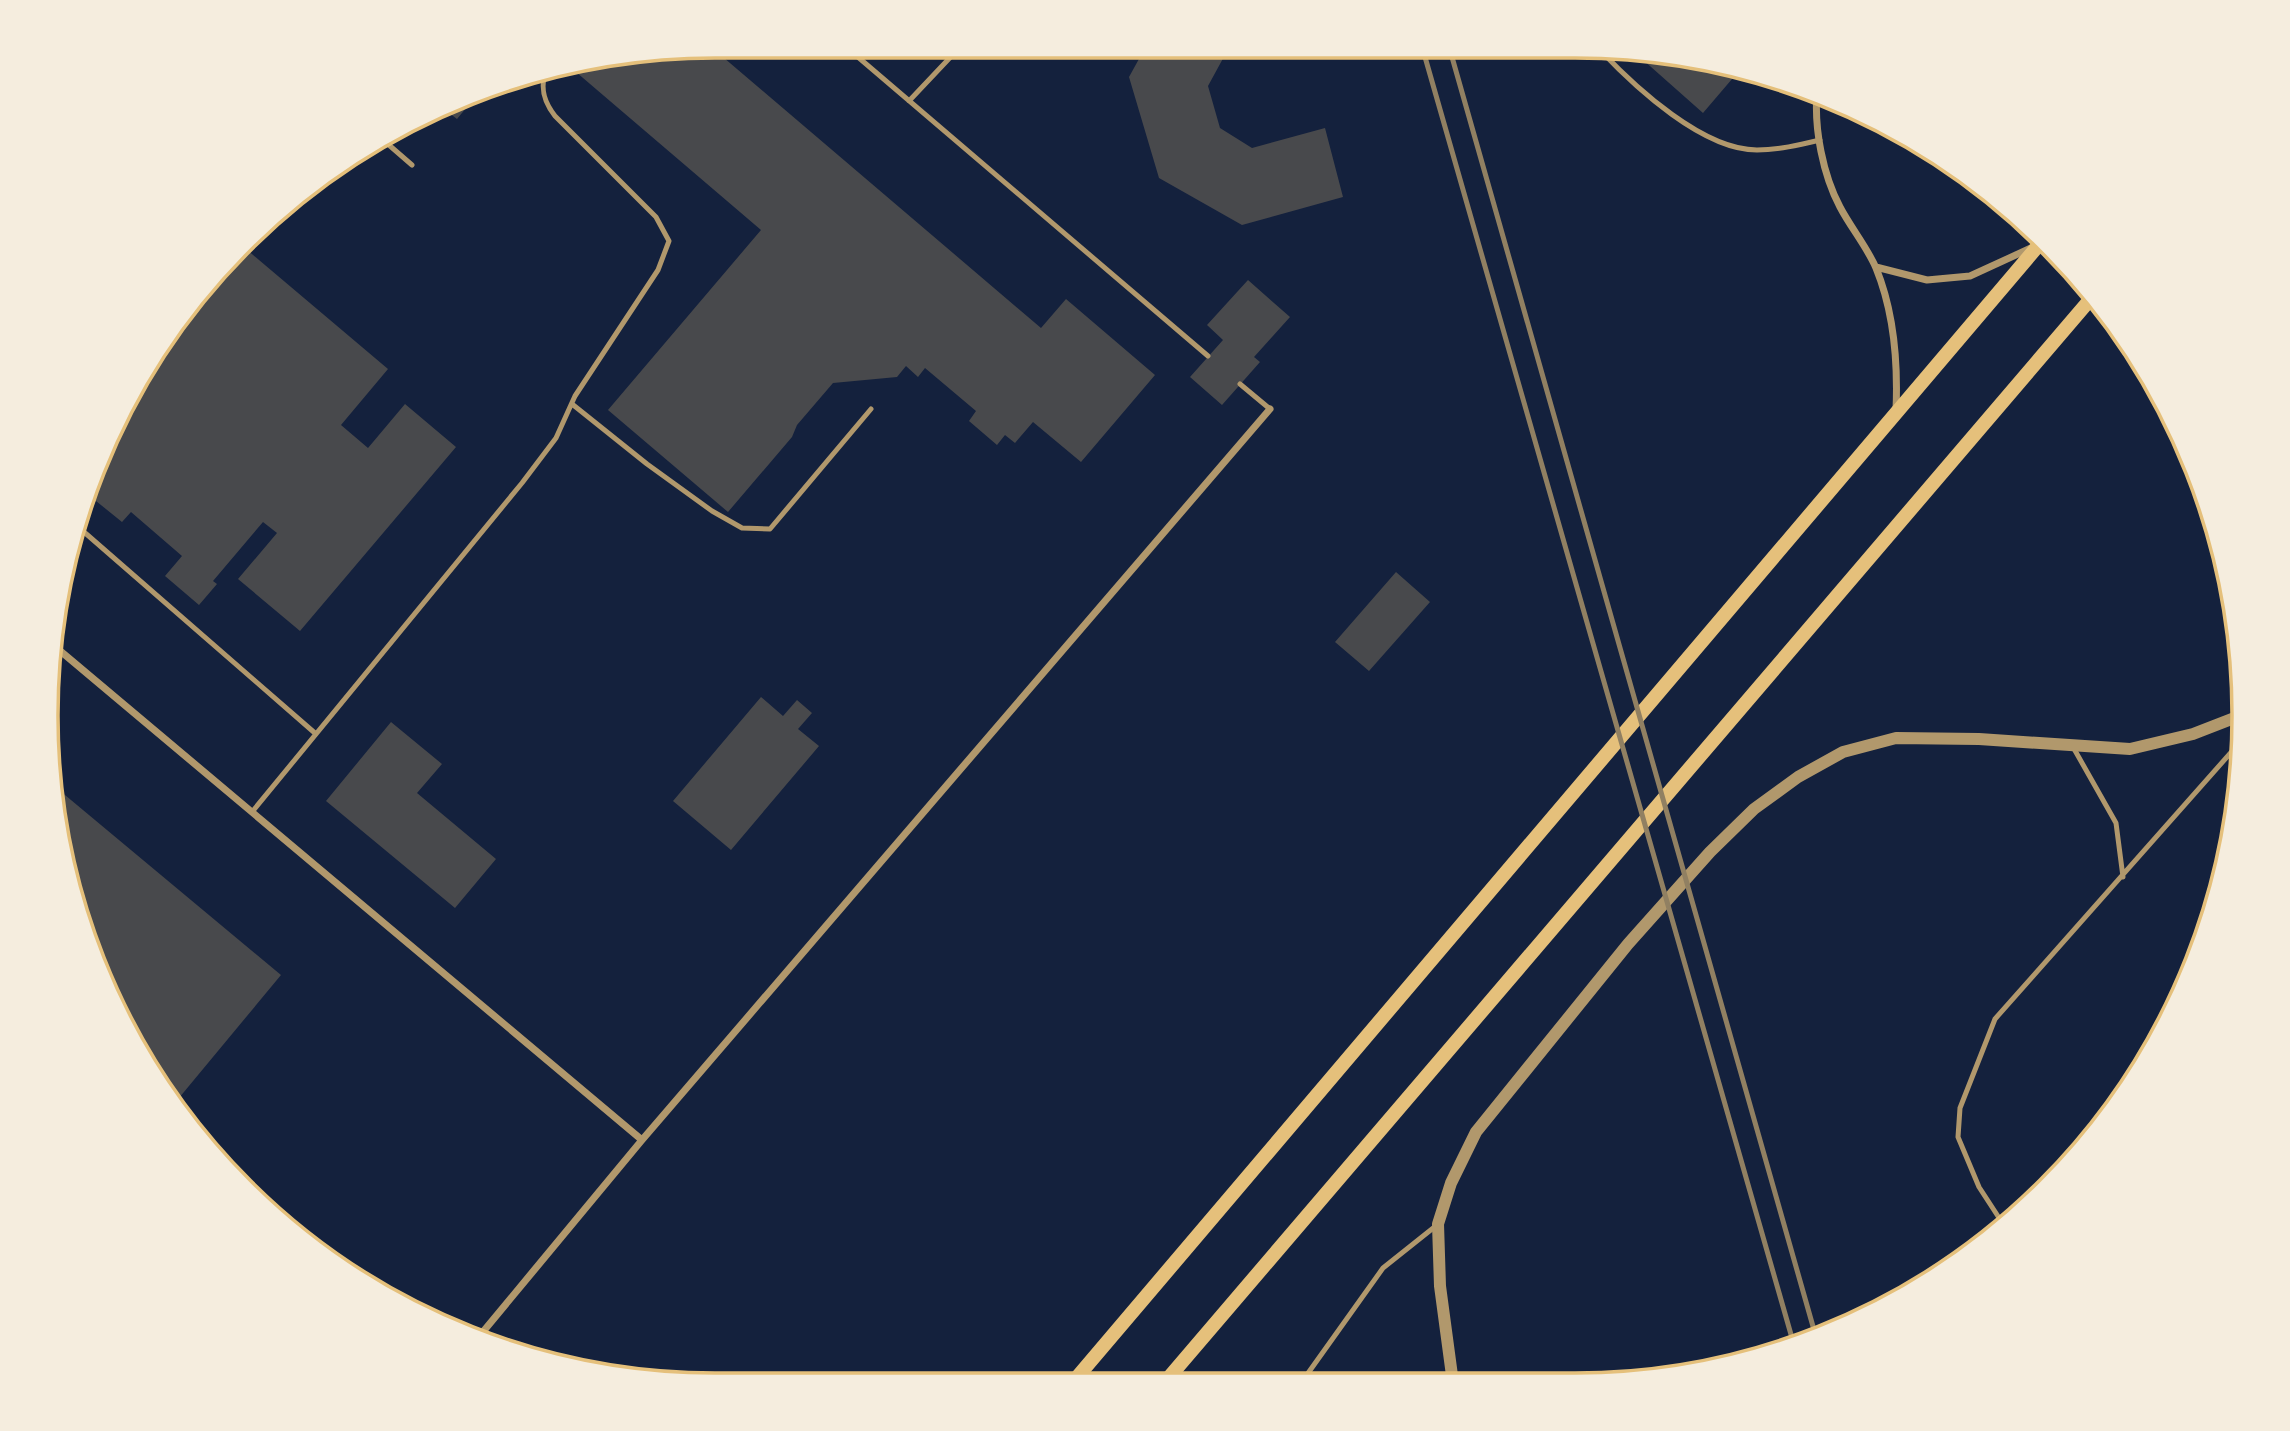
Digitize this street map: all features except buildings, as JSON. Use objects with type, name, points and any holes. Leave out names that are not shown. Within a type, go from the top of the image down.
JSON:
[{"type":"main road","points":[[1081,1373],[2037,247]]},
{"type":"main road","points":[[1173,1373],[2087,304]]},
{"type":"street","points":[[1818,105],[1822,157],[1839,205],[1876,267],[1892,325],[1897,385],[1895,414]]},
{"type":"street","points":[[1876,267],[1927,281],[1969,276],[2035,245]]},
{"type":"street","points":[[484,1331],[642,1140],[1270,409]]},
{"type":"street","points":[[61,652],[642,1140]]},
{"type":"street","points":[[1453,1373],[1440,1286],[1438,1224],[1451,1183],[1476,1132],[1628,944],[1710,852],[1754,808],[1843,752],[1896,738],[1979,739],[2130,749],[2193,734],[2232,719]]},
{"type":"lane","points":[[859,58],[1208,356]]},
{"type":"lane","points":[[909,101],[950,58]]},
{"type":"lane","points":[[1610,59],[1680,121],[1720,142],[1754,150],[1789,147],[1820,140]]},
{"type":"lane","points":[[252,812],[556,438],[575,396],[659,270],[669,241],[656,217],[550,109],[545,102],[543,81]]},
{"type":"lane","points":[[389,145],[412,165]]},
{"type":"lane","points":[[1240,384],[1270,409]]},
{"type":"lane","points":[[572,404],[647,464],[712,511],[742,528],[770,529],[871,409]]},
{"type":"lane","points":[[84,532],[316,734]]},
{"type":"lane","points":[[2073,747],[2116,823],[2123,877]]},
{"type":"lane","points":[[1999,1218],[1979,1187],[1958,1137],[1960,1108],[1995,1019],[2231,752]]},
{"type":"lane","points":[[1308,1373],[1383,1268],[1438,1224]]},
{"type":"railway","points":[[1425,58],[1791,1336]]},
{"type":"railway","points":[[1452,58],[1813,1328]]}]
